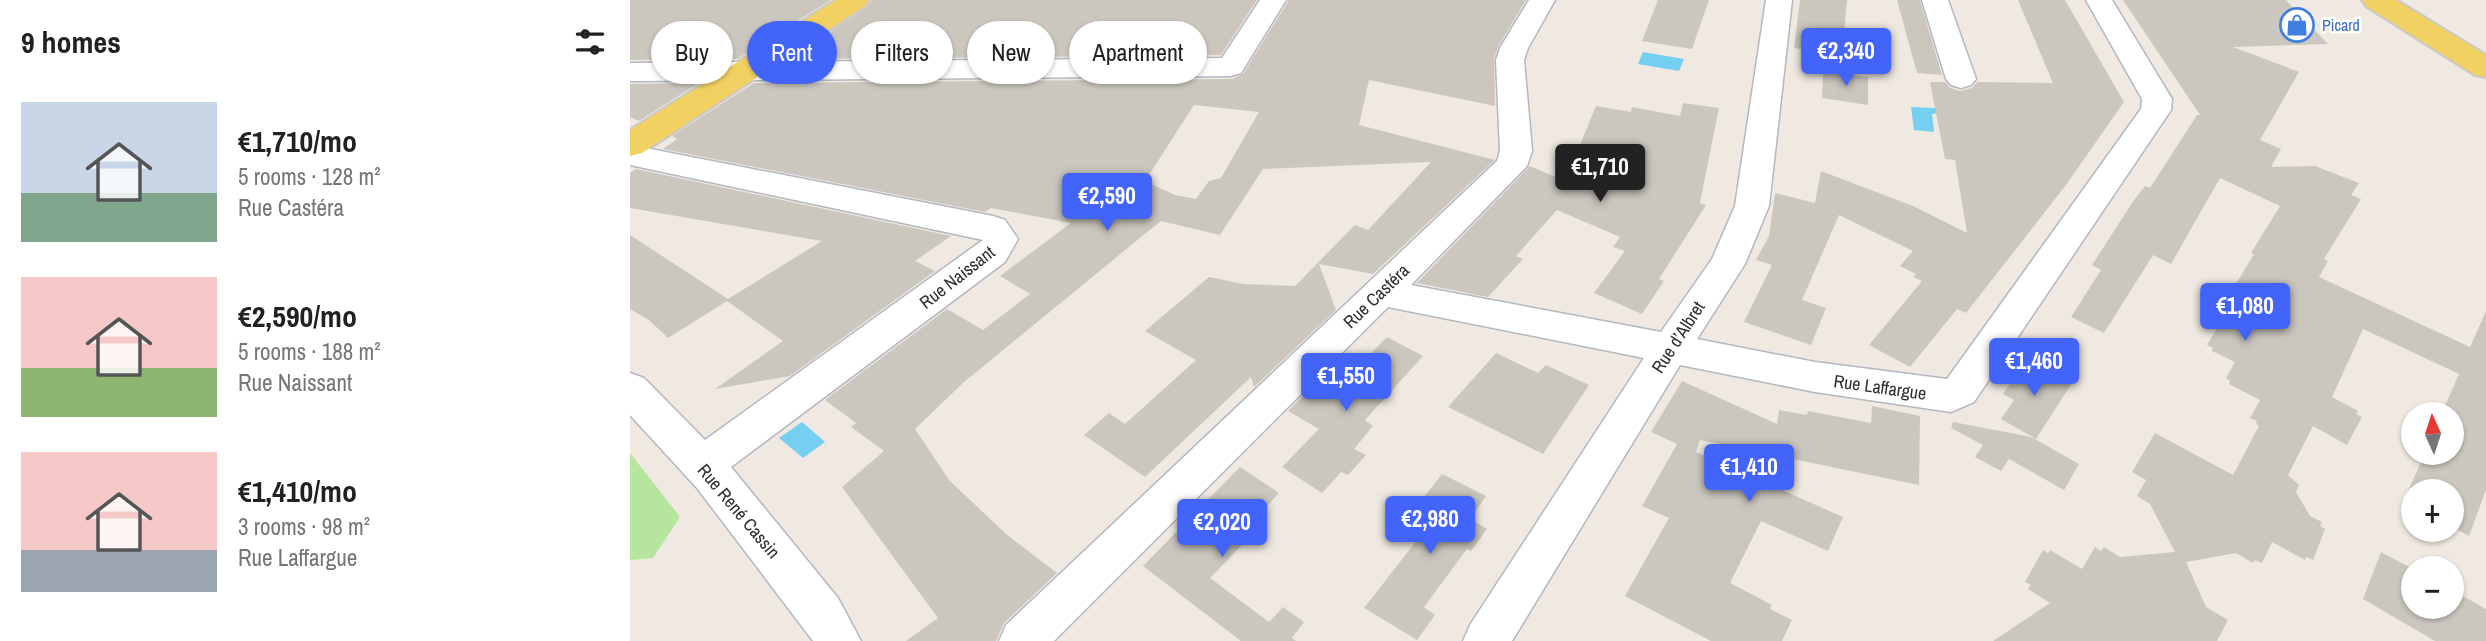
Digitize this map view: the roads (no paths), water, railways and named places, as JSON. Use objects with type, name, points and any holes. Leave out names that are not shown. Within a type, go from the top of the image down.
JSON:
[{"type":"main road","points":[[630,145],[855,0]]},
{"type":"main road","points":[[2376,0],[2486,68]]},
{"type":"street","points":[[630,72],[1231,68],[1273,0]]},
{"type":"street","name":"Rue Castéra","points":[[1022,641],[1511,166],[1516,151],[1511,53],[1542,0]]},
{"type":"street","name":"Rue d’Albret","points":[[1486,641],[1670,349],[1727,264],[1752,206],[1780,0]]},
{"type":"street","points":[[1935,0],[1961,79]]},
{"type":"street","name":"Rue Laffargue","points":[[1379,292],[1815,377],[1951,396],[1960,391],[2156,110],[2157,99],[2099,0]]},
{"type":"street","name":"Rue Naissant","points":[[630,155],[993,228],[1001,239],[993,253],[702,465]]},
{"type":"street","name":"Rue René Cassin","points":[[635,403],[712,475],[822,613],[838,641]]},
{"type":"water","points":[[1643,52],[1684,59],[1679,71],[1638,64]]},
{"type":"water","points":[[1911,107],[1936,108],[1938,113],[1932,114],[1934,132],[1914,130]]},
{"type":"water","points":[[802,422],[825,442],[803,458],[779,438]]},
{"type":"place","name":"Picard","points":[[2297,25]]}]
